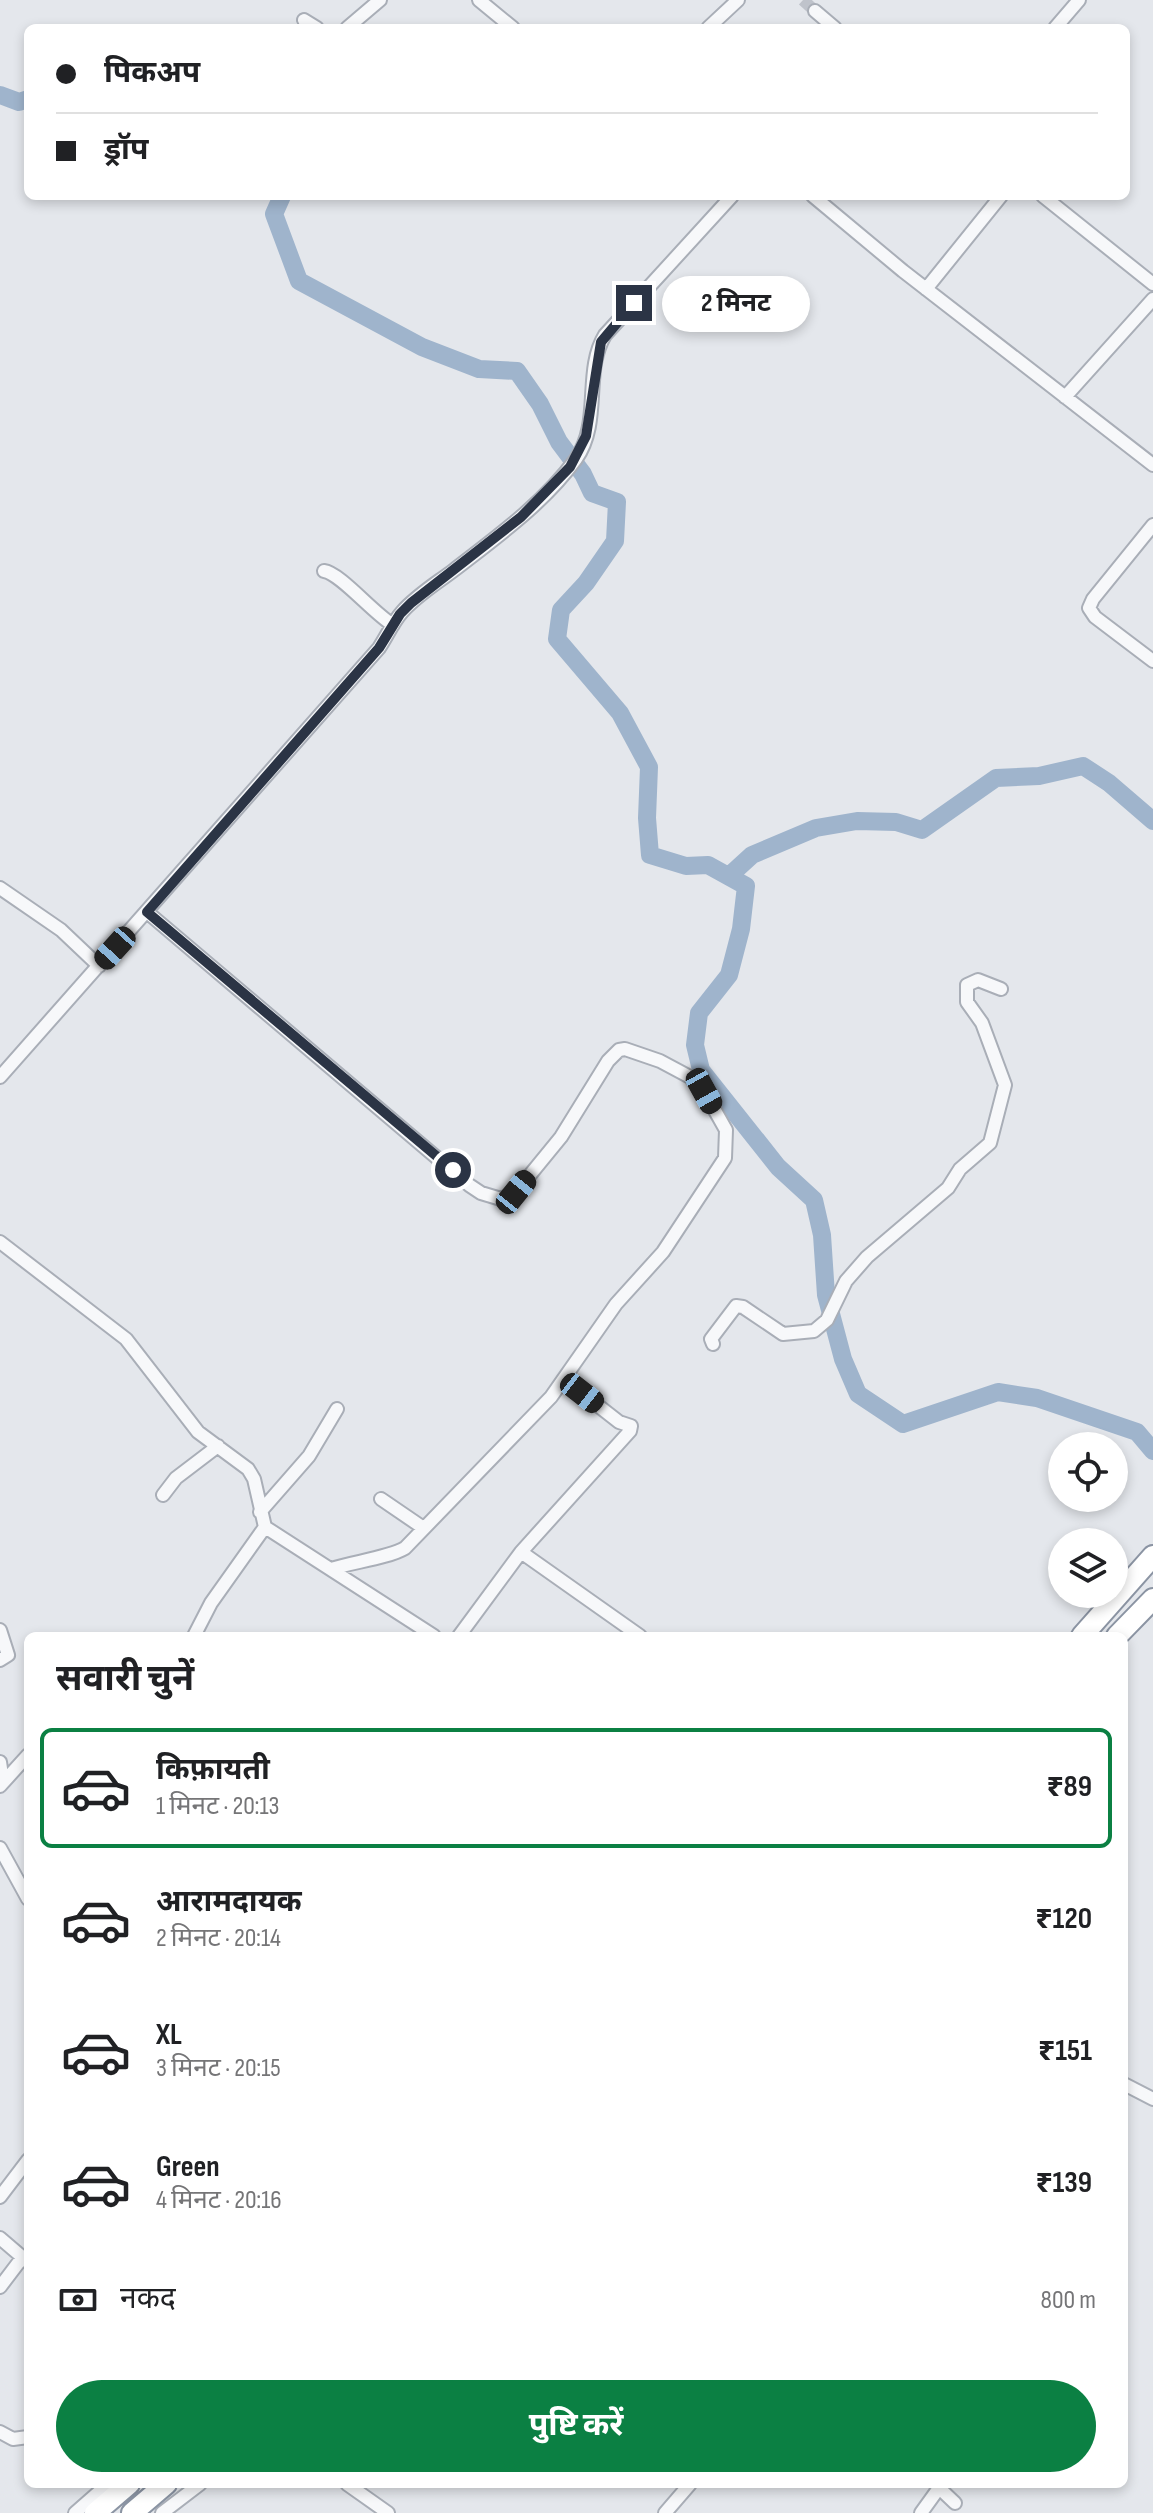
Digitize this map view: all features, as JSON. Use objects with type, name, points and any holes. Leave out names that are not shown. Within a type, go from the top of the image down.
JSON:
[{"type":"highway","points":[[1086,1632],[1153,1556]]},
{"type":"highway","points":[[1121,1632],[1153,1599]]},
{"type":"highway","points":[[95,2513],[124,2488]]},
{"type":"highway","points":[[132,2513],[161,2488]]},
{"type":"street","points":[[352,24],[380,0]]},
{"type":"street","points":[[479,0],[508,24]]},
{"type":"street","points":[[712,24],[738,0]]},
{"type":"street","points":[[1058,24],[1079,0]]},
{"type":"street","points":[[815,11],[830,24]]},
{"type":"street","points":[[304,20],[310,24]]},
{"type":"street","points":[[0,1077],[379,648],[411,603],[537,502],[570,467],[579,454],[594,397],[597,350],[605,335],[728,200]]},
{"type":"street","points":[[818,200],[926,289],[1153,465]]},
{"type":"street","points":[[926,289],[998,200]]},
{"type":"street","points":[[1048,200],[1153,284]]},
{"type":"street","points":[[1065,397],[1153,299]]},
{"type":"street","points":[[1153,525],[1089,608],[1095,617],[1153,661]]},
{"type":"street","points":[[324,571],[335,572],[374,613],[393,625]]},
{"type":"street","points":[[0,888],[61,930],[99,966]]},
{"type":"street","points":[[147,912],[469,1185],[490,1197],[501,1199],[516,1192],[561,1137],[608,1061],[619,1050],[632,1051],[660,1061],[690,1077],[704,1091],[726,1130],[725,1158],[663,1252],[616,1304],[551,1397],[396,1553],[367,1557],[331,1569]]},
{"type":"street","points":[[713,1344],[711,1339],[736,1306],[743,1307],[783,1334],[814,1331],[827,1320],[846,1281],[867,1257],[948,1188],[960,1169],[990,1143],[1005,1085],[982,1023],[967,1002],[967,985],[978,980],[1001,989]]},
{"type":"street","points":[[0,1242],[126,1339],[198,1432],[248,1469],[254,1479],[265,1527],[428,1632]]},
{"type":"street","points":[[462,1632],[521,1552],[631,1428],[564,1379]]},
{"type":"street","points":[[260,1512],[309,1456],[337,1409]]},
{"type":"street","points":[[163,1495],[176,1478],[218,1446]]},
{"type":"street","points":[[381,1499],[422,1527]]},
{"type":"street","points":[[196,1632],[211,1603],[265,1527]]},
{"type":"street","points":[[521,1552],[634,1632]]},
{"type":"street","points":[[0,1630],[8,1655],[0,1660]]},
{"type":"street","points":[[2,1784],[24,1759]]},
{"type":"street","points":[[0,1762],[2,1784]]},
{"type":"street","points":[[0,1848],[24,1892]]},
{"type":"street","points":[[1128,2086],[1153,2099]]},
{"type":"street","points":[[0,2197],[24,2165]]},
{"type":"street","points":[[0,2238],[24,2259]]},
{"type":"street","points":[[0,2287],[24,2261]]},
{"type":"street","points":[[0,2432],[13,2439],[24,2438]]},
{"type":"street","points":[[75,2513],[103,2488]]},
{"type":"street","points":[[162,2513],[195,2488]]},
{"type":"street","points":[[353,2488],[388,2513]]},
{"type":"street","points":[[665,2513],[687,2488]]},
{"type":"street","points":[[921,2513],[936,2488]]},
{"type":"street","points":[[939,2488],[955,2503]]},
{"type":"waterway","points":[[0,95],[19,102],[24,100]]},
{"type":"waterway","points":[[280,200],[274,214],[299,281],[422,347],[479,369],[517,371],[592,493],[617,502],[615,541],[586,583],[561,610],[557,639],[620,713],[649,767],[647,818],[650,855],[686,866],[708,865],[746,886],[741,929],[729,975],[699,1013],[695,1045],[701,1070],[778,1167],[814,1200],[822,1235],[826,1295],[843,1359],[858,1394],[903,1424],[998,1392],[1037,1398],[1137,1432],[1153,1451]]},
{"type":"waterway","points":[[729,876],[752,855],[816,828],[857,821],[896,822],[922,830],[996,778],[1039,776],[1083,766],[1109,783],[1153,821]]},
{"type":"tunnel","points":[[803,0],[815,11]]},
{"type":"route","points":[[453,1170],[147,912],[379,648],[400,614],[521,517],[570,467],[586,436],[594,397],[597,350],[605,335],[634,303]]}]
